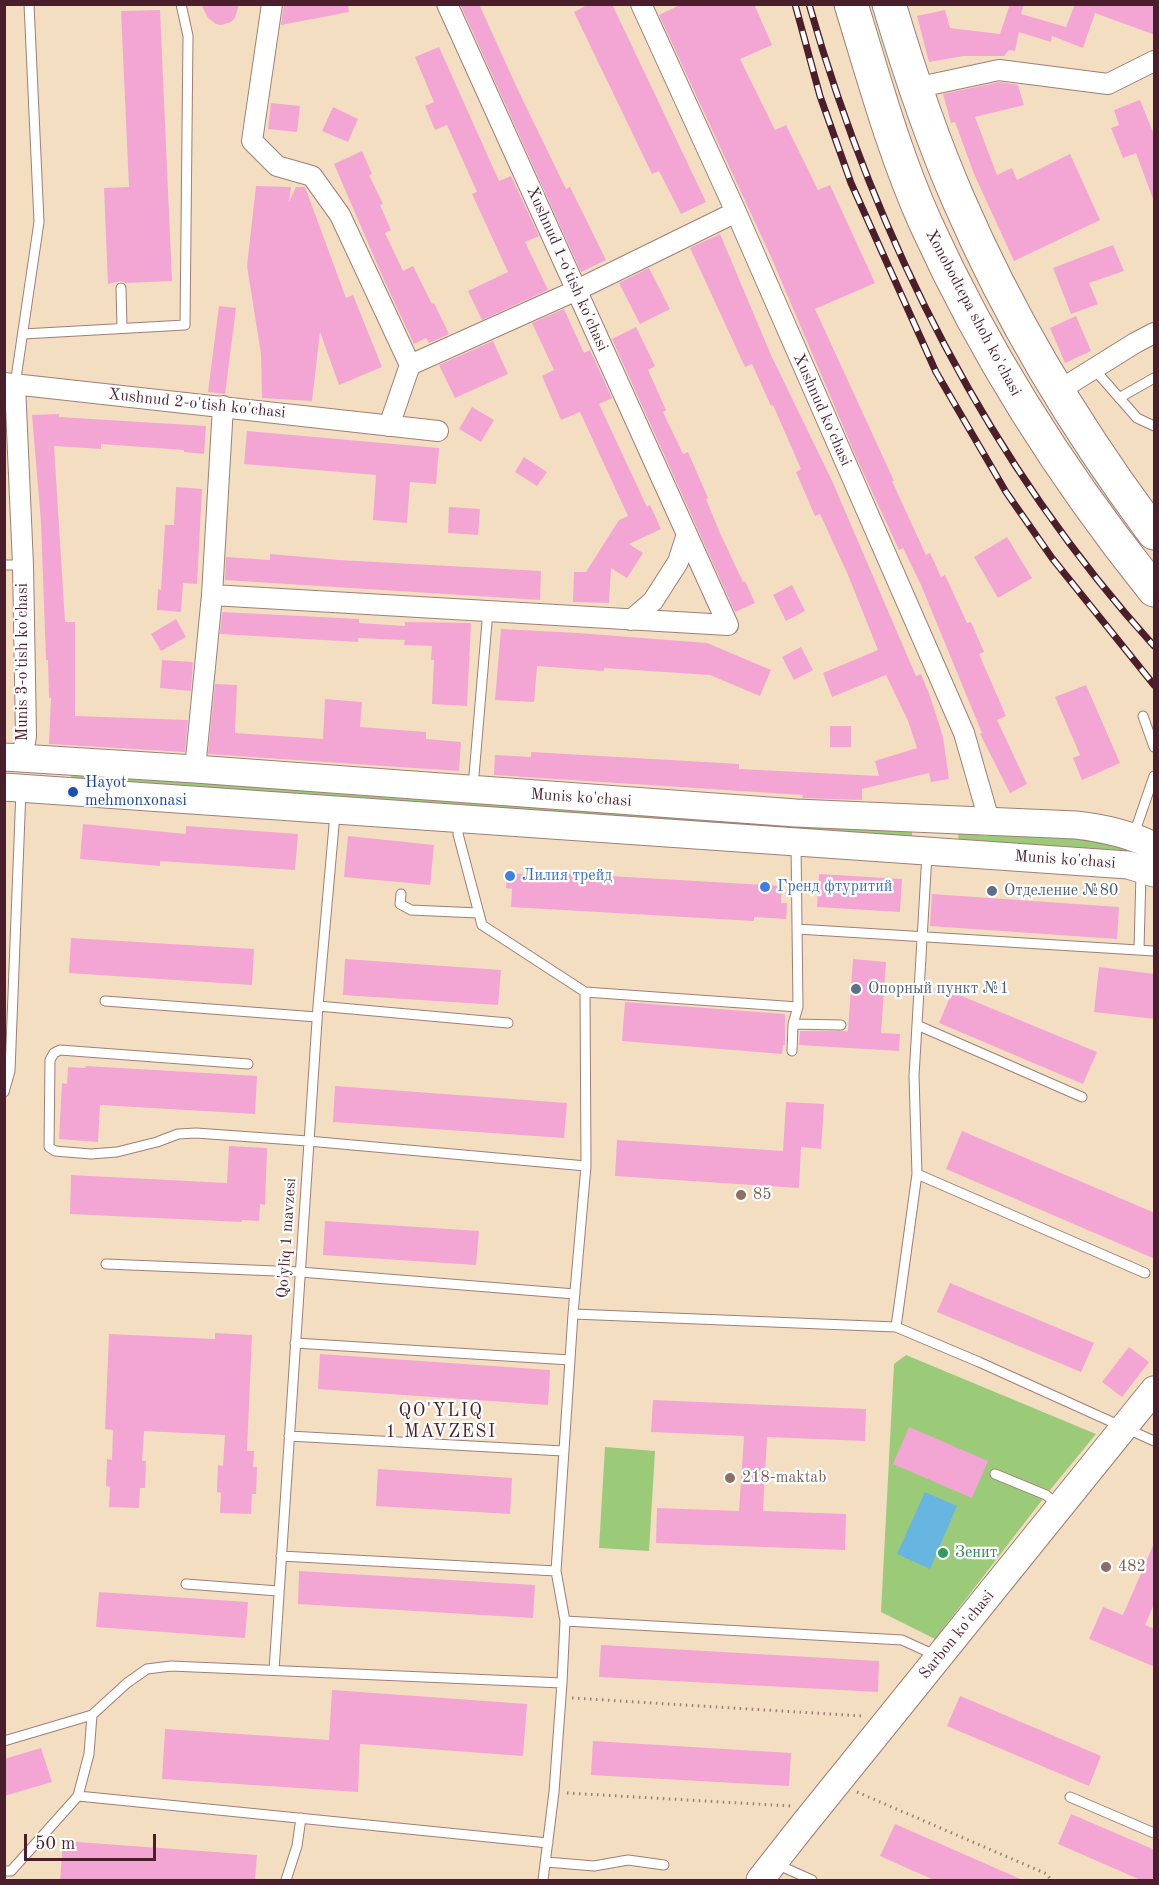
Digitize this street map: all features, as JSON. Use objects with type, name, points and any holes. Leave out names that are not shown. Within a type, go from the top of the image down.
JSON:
[{"type":"highway","name":"Xonobodtepa shoh ko'chasi","points":[[851,4],[890,133],[926,224],[954,281],[1045,442],[1104,525],[1155,590]]},
{"type":"highway","points":[[889,4],[936,146],[968,222],[1006,300],[1058,391],[1101,459],[1155,533]]},
{"type":"street","points":[[272,4],[252,141],[277,166],[312,176],[340,214],[410,365],[389,426]]},
{"type":"street","name":"Xushnud 1-o'tish ko'chasi","points":[[212,595],[728,625],[447,4]]},
{"type":"street","name":"Xushnud ko'chasi","points":[[641,4],[736,212],[964,733],[989,820]]},
{"type":"street","points":[[915,88],[999,70],[1108,84],[1155,61]]},
{"type":"street","points":[[410,365],[577,290],[736,212]]},
{"type":"street","points":[[1058,391],[1155,333]]},
{"type":"street","name":"Xushnud 2-o'tish ko'chasi","points":[[10,384],[438,431]]},
{"type":"street","name":"Munis 3-o'tish ko'chasi","points":[[10,384],[14,565],[26,736],[13,758]]},
{"type":"street","points":[[195,769],[212,595],[223,406]]},
{"type":"street","points":[[631,620],[653,601],[678,562],[687,534]]},
{"type":"street","points":[[13,758],[13,788]]},
{"type":"street","name":"Munis ko'chasi","points":[[13,758],[796,813],[1076,825],[1105,828],[1144,841]]},
{"type":"street","name":"Munis ko'chasi","points":[[13,788],[1128,865],[1148,871]]},
{"type":"street","points":[[796,813],[796,842]]},
{"type":"street","points":[[934,851],[942,818]]},
{"type":"street","name":"Sarbon ko'chasi","points":[[767,1871],[1155,1390]]},
{"type":"lane","points":[[10,384],[23,334],[39,222],[29,4]]},
{"type":"lane","points":[[23,334],[185,325],[188,36],[182,4]]},
{"type":"lane","points":[[121,288],[122,328]]},
{"type":"lane","points":[[1094,369],[1137,418],[1155,426]]},
{"type":"lane","points":[[1119,398],[1155,378]]},
{"type":"lane","points":[[473,790],[488,610]]},
{"type":"lane","points":[[1143,716],[1155,747]]},
{"type":"lane","points":[[1144,841],[1155,776]]},
{"type":"lane","points":[[4,1092],[7,1071],[13,788]]},
{"type":"lane","name":"Qo'yliq 1 mavzesi","points":[[274,1670],[308,1141],[336,809]]},
{"type":"lane","points":[[460,819],[458,834],[482,925],[585,992],[798,1007]]},
{"type":"lane","points":[[792,1051],[793,1024],[798,1007],[796,842]]},
{"type":"lane","points":[[896,1327],[917,1174],[914,1076],[922,936],[934,851]]},
{"type":"lane","points":[[1139,949],[1148,871]]},
{"type":"lane","points":[[401,894],[400,904],[411,910],[478,913]]},
{"type":"lane","points":[[797,929],[1155,951]]},
{"type":"lane","points":[[543,1881],[554,1792],[565,1621],[556,1571],[573,1314],[586,1166],[585,992]]},
{"type":"lane","points":[[105,1001],[317,1017]]},
{"type":"lane","points":[[318,1006],[508,1023]]},
{"type":"lane","points":[[793,1024],[841,1025]]},
{"type":"lane","points":[[917,1025],[1082,1097]]},
{"type":"lane","points":[[248,1064],[60,1050],[54,1053],[50,1060],[50,1147],[55,1151],[91,1154],[117,1152],[178,1134],[308,1141],[586,1166]]},
{"type":"lane","points":[[917,1174],[1145,1273]]},
{"type":"lane","points":[[106,1264],[300,1272],[575,1294]]},
{"type":"lane","points":[[573,1314],[896,1327],[1155,1441]]},
{"type":"lane","points":[[295,1343],[570,1360]]},
{"type":"lane","points":[[289,1436],[563,1451]]},
{"type":"lane","points":[[995,1474],[1046,1495],[1059,1507]]},
{"type":"lane","points":[[281,1556],[556,1571]]},
{"type":"lane","points":[[186,1584],[278,1591]]},
{"type":"lane","points":[[565,1621],[902,1640],[939,1657]]},
{"type":"lane","points":[[4,1741],[92,1715],[127,1683],[147,1669],[171,1666],[562,1683]]},
{"type":"lane","points":[[4,1871],[11,1871],[78,1796],[89,1755],[92,1715]]},
{"type":"lane","points":[[78,1796],[548,1843]]},
{"type":"lane","points":[[1070,1797],[1155,1833]]},
{"type":"lane","points":[[286,1881],[297,1846],[301,1818]]},
{"type":"lane","points":[[546,1862],[594,1866],[628,1860],[664,1865]]},
{"type":"lane","points":[[767,1871],[812,1881]]},
{"type":"path","points":[[561,1697],[891,1718]]},
{"type":"path","points":[[837,1783],[1047,1874],[1051,1881]]},
{"type":"path","points":[[554,1792],[817,1808]]},
{"type":"green space","points":[[71,773],[781,820],[781,832],[71,783]]},
{"type":"green space","points":[[806,822],[912,829],[912,840],[805,833]]},
{"type":"green space","points":[[1009,830],[1104,836],[1140,854],[1133,858],[959,844],[958,833],[986,836]]},
{"type":"green space","name":"Зенит","points":[[906,1355],[1096,1434],[935,1639],[881,1612],[894,1364]]},
{"type":"green space","points":[[605,1447],[655,1451],[649,1551],[599,1548]]},
{"type":"water","points":[[925,1492],[957,1506],[930,1569],[897,1554]]},
{"type":"building","points":[[201,4],[239,4],[235,18],[221,25],[208,18]]},
{"type":"building","points":[[284,4],[348,4],[349,12],[281,25]]},
{"type":"building","points":[[460,4],[479,4],[566,189],[570,187],[606,260],[581,272]]},
{"type":"building","points":[[589,4],[612,4],[706,202],[681,214],[659,171],[652,174],[574,12]]},
{"type":"building","points":[[682,4],[754,4],[772,45],[740,59],[775,130],[786,125],[818,190],[830,185],[875,283],[815,309],[926,555],[930,553],[941,577],[945,575],[967,623],[971,622],[984,652],[979,654],[1006,716],[997,720],[1027,784],[1010,793],[980,734],[982,733],[921,585],[903,548],[899,550],[857,459],[772,259],[659,15]]},
{"type":"building","points":[[1010,4],[1024,4],[1021,14],[1066,27],[1075,4],[1155,4],[1155,35],[1095,13],[1083,48],[1052,36],[1051,42],[1019,32],[1015,51],[1009,50],[1004,56],[963,56],[929,62],[917,16],[945,10],[950,28],[1000,34]]},
{"type":"building","points":[[160,10],[172,281],[126,283],[120,281],[108,284],[104,188],[129,187],[121,11]]},
{"type":"building","points":[[439,47],[499,181],[511,176],[539,236],[525,242],[548,290],[482,320],[468,291],[508,272],[472,194],[477,192],[447,125],[435,130],[425,106],[434,102],[415,57]]},
{"type":"building","points":[[1000,82],[1018,85],[1024,105],[975,117],[997,175],[1012,168],[1017,180],[1070,154],[1100,220],[1014,261],[974,174],[955,122],[951,123],[943,94]]},
{"type":"building","points":[[1140,100],[1155,137],[1153,199],[1136,153],[1123,158],[1111,128],[1119,125],[1114,110]]},
{"type":"building","points":[[271,103],[300,106],[297,132],[268,129]]},
{"type":"building","points":[[333,107],[358,119],[348,142],[322,131]]},
{"type":"building","points":[[362,151],[391,230],[385,233],[403,271],[413,266],[449,334],[429,343],[426,338],[414,344],[334,164]]},
{"type":"building","points":[[256,186],[291,187],[289,202],[296,187],[305,187],[346,298],[353,295],[382,367],[339,385],[320,332],[312,401],[262,398],[261,354],[247,266]]},
{"type":"building","points":[[720,234],[771,355],[833,483],[916,676],[921,674],[943,737],[949,779],[931,782],[929,773],[862,789],[862,800],[802,798],[803,795],[494,775],[495,755],[531,757],[531,752],[739,764],[739,769],[879,776],[875,761],[917,748],[908,721],[886,675],[832,697],[823,673],[878,650],[848,575],[820,514],[815,516],[796,472],[801,469],[773,405],[771,406],[752,364],[745,367],[690,248]]},
{"type":"building","points":[[1113,245],[1124,271],[1089,283],[1098,304],[1071,314],[1053,268]]},
{"type":"building","points":[[649,268],[670,309],[640,324],[619,283]]},
{"type":"building","points":[[219,306],[236,308],[225,394],[208,392]]},
{"type":"building","points":[[564,309],[584,353],[590,350],[612,398],[599,404],[647,507],[650,505],[661,529],[629,544],[643,553],[627,578],[611,568],[609,603],[573,602],[574,572],[586,572],[619,520],[628,516],[580,412],[561,420],[542,376],[554,370],[532,323]]},
{"type":"building","points":[[1076,316],[1091,351],[1065,363],[1050,328]]},
{"type":"building","points":[[636,327],[655,366],[648,370],[666,410],[663,412],[683,454],[688,452],[720,533],[755,603],[735,612],[612,339]]},
{"type":"building","points":[[493,341],[508,374],[455,398],[439,365]]},
{"type":"building","points":[[472,407],[494,420],[481,442],[459,429]]},
{"type":"building","points":[[59,414],[59,417],[206,426],[204,454],[184,452],[184,450],[101,444],[101,449],[54,446],[65,622],[75,622],[75,716],[188,720],[185,752],[49,744],[51,698],[49,698],[48,660],[46,660],[41,522],[32,415]]},
{"type":"building","points":[[247,431],[439,448],[436,484],[410,482],[407,523],[373,520],[376,475],[244,464]]},
{"type":"building","points":[[524,457],[547,472],[537,486],[515,472]]},
{"type":"building","points":[[176,487],[202,489],[197,584],[183,583],[181,612],[157,610],[158,589],[161,590],[165,525],[174,525]]},
{"type":"building","points":[[449,507],[480,509],[478,535],[448,533]]},
{"type":"building","points":[[1007,537],[1032,578],[998,598],[974,557]]},
{"type":"building","points":[[270,554],[541,571],[540,600],[225,580],[226,557],[270,560]]},
{"type":"building","points":[[792,585],[805,611],[786,621],[773,595]]},
{"type":"building","points":[[222,612],[359,619],[359,623],[405,626],[405,622],[471,623],[467,706],[432,704],[434,660],[431,660],[432,646],[404,645],[405,640],[358,638],[358,642],[220,634]]},
{"type":"building","points":[[176,619],[186,637],[161,651],[151,634]]},
{"type":"building","points":[[501,629],[707,643],[771,670],[760,696],[710,675],[537,666],[534,702],[495,700]]},
{"type":"building","points":[[801,647],[813,670],[794,680],[782,657]]},
{"type":"building","points":[[162,660],[193,662],[191,691],[160,688]]},
{"type":"building","points":[[215,684],[237,685],[235,733],[323,739],[325,699],[362,702],[360,727],[426,732],[426,739],[461,742],[459,771],[208,754]]},
{"type":"building","points":[[1086,685],[1120,763],[1082,780],[1073,758],[1080,755],[1055,697]]},
{"type":"building","points":[[830,726],[851,726],[851,747],[830,747]]},
{"type":"building","points":[[83,824],[186,834],[186,826],[298,834],[295,870],[160,861],[160,866],[80,859]]},
{"type":"building","points":[[348,836],[434,845],[430,885],[344,877]]},
{"type":"building","points":[[540,872],[782,886],[781,903],[787,903],[786,919],[754,917],[754,921],[511,907],[512,889],[506,888],[507,873],[540,875]]},
{"type":"building","points":[[819,874],[902,879],[900,912],[817,907]]},
{"type":"building","points":[[932,894],[1119,907],[1117,939],[930,926]]},
{"type":"building","points":[[71,938],[254,949],[252,985],[69,973]]},
{"type":"building","points":[[345,959],[501,970],[498,1005],[343,995]]},
{"type":"building","points":[[853,959],[886,962],[881,1033],[900,1034],[899,1051],[799,1045],[800,1031],[848,1031]]},
{"type":"building","points":[[1099,967],[1155,974],[1155,1019],[1094,1012]]},
{"type":"building","points":[[952,992],[1097,1052],[1083,1084],[939,1023]]},
{"type":"building","points":[[625,1002],[785,1014],[785,1045],[783,1045],[782,1054],[622,1041]]},
{"type":"building","points":[[86,1066],[257,1076],[255,1114],[100,1105],[98,1142],[59,1139],[62,1083],[67,1084],[68,1067],[85,1068]]},
{"type":"building","points":[[335,1086],[567,1103],[564,1138],[333,1122]]},
{"type":"building","points":[[786,1102],[824,1104],[821,1149],[801,1147],[799,1188],[615,1176],[617,1140],[783,1151]]},
{"type":"building","points":[[962,1131],[1155,1213],[1155,1259],[946,1169]]},
{"type":"building","points":[[229,1146],[267,1148],[265,1205],[260,1204],[259,1221],[70,1214],[71,1175],[227,1183]]},
{"type":"building","points":[[325,1221],[479,1231],[476,1265],[323,1255]]},
{"type":"building","points":[[950,1283],[1094,1343],[1081,1372],[937,1312]]},
{"type":"building","points":[[215,1333],[252,1335],[247,1451],[254,1451],[253,1467],[257,1467],[256,1494],[252,1494],[251,1514],[220,1513],[221,1493],[217,1492],[218,1465],[223,1466],[225,1435],[144,1431],[142,1461],[146,1461],[145,1488],[140,1488],[139,1508],[109,1507],[110,1487],[106,1486],[107,1459],[112,1460],[113,1430],[105,1429],[109,1334],[215,1339]]},
{"type":"building","points":[[1129,1347],[1149,1362],[1122,1397],[1102,1382]]},
{"type":"building","points":[[320,1354],[550,1370],[548,1405],[318,1389]]},
{"type":"building","points":[[653,1400],[866,1409],[865,1441],[767,1437],[763,1511],[846,1514],[845,1550],[656,1543],[657,1508],[739,1511],[744,1436],[651,1432]]},
{"type":"building","points":[[909,1427],[988,1461],[972,1498],[893,1464]]},
{"type":"building","points":[[378,1469],[512,1478],[510,1514],[376,1506]]},
{"type":"building","points":[[1155,1541],[1155,1602],[1145,1625],[1155,1629],[1155,1667],[1089,1639],[1103,1607],[1123,1615]]},
{"type":"building","points":[[299,1571],[535,1585],[533,1618],[298,1604]]},
{"type":"building","points":[[99,1592],[248,1602],[245,1638],[96,1627]]},
{"type":"building","points":[[601,1645],[879,1661],[878,1692],[599,1677]]},
{"type":"building","points":[[332,1690],[527,1704],[523,1756],[360,1744],[358,1792],[162,1779],[165,1729],[329,1740]]},
{"type":"building","points":[[960,1696],[1101,1756],[1089,1786],[947,1726]]},
{"type":"building","points":[[593,1741],[791,1753],[789,1786],[591,1775]]},
{"type":"building","points":[[41,1748],[52,1782],[4,1796],[4,1759]]},
{"type":"building","points":[[1071,1814],[1155,1850],[1155,1881],[1143,1881],[1058,1844]]},
{"type":"building","points":[[895,1824],[1025,1881],[936,1881],[880,1856]]},
{"type":"building","points":[[63,1841],[257,1855],[255,1881],[60,1881]]},
{"type":"railway","points":[[795,4],[820,96],[851,183],[936,372],[1006,492],[1052,558],[1154,685]]},
{"type":"railway","points":[[809,4],[836,92],[868,178],[904,263],[945,345],[990,425],[1040,502],[1095,576],[1154,646]]},
{"type":"place","name":"Hayot mehmonxonasi","points":[[73,792]]},
{"type":"place","name":"Лилия трейд","points":[[510,876]]},
{"type":"place","name":"Гренд фтуритий","points":[[765,887]]},
{"type":"place","name":"Отделение №80","points":[[992,891]]},
{"type":"place","name":"Опорный пункт №1","points":[[856,989]]},
{"type":"place","name":"85","points":[[741,1195]]},
{"type":"place","name":"218-maktab","points":[[730,1478]]},
{"type":"place","name":"Зенит","points":[[943,1553]]},
{"type":"place","name":"482","points":[[1106,1567]]},
{"type":"district","name":"QO'YLIQ 1 MAVZESI","points":[[441,1421]]}]
